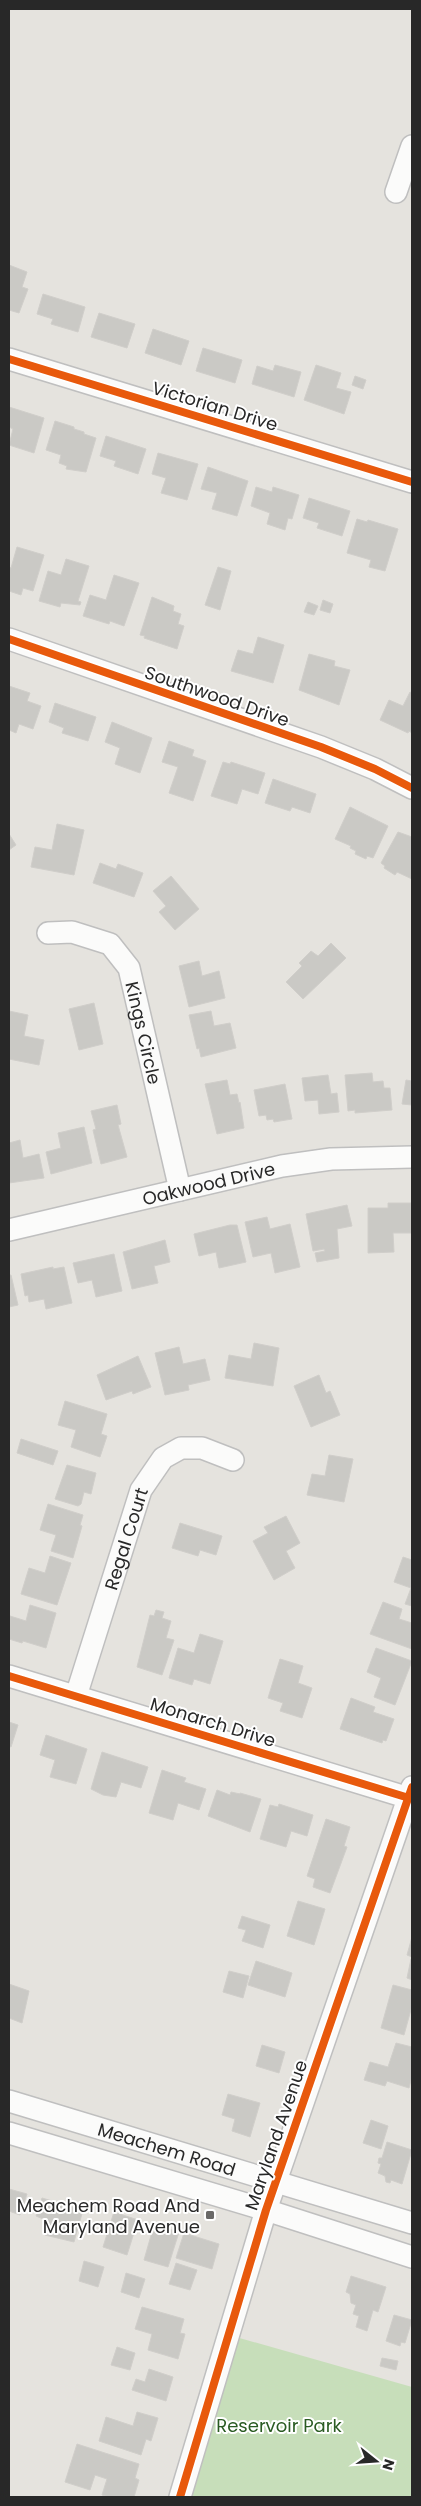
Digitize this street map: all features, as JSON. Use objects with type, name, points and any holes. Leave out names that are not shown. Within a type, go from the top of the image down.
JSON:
[{"type":"street","points":[[396,192],[412,146]]},
{"type":"street","name":"Victorian Drive","points":[[9,359],[412,482]]},
{"type":"street","name":"Southwood Drive","points":[[9,639],[321,748],[375,769],[412,788]]},
{"type":"street","name":"Kings Circle","points":[[48,933],[72,932],[110,944],[129,968],[180,1190]]},
{"type":"street","name":"Oakwood Drive","points":[[9,1230],[282,1166],[330,1159],[412,1157]]},
{"type":"street","name":"Regal Court","points":[[76,1696],[141,1490],[163,1458],[180,1448],[202,1448],[233,1460]]},
{"type":"street","name":"Monarch Drive","points":[[9,1676],[410,1792]]},
{"type":"street","name":"Maryland Avenue","points":[[180,2497],[266,2210],[410,1792]]},
{"type":"street","name":"Meachem Road","points":[[9,2101],[412,2223]]},
{"type":"street","name":"Meachem Road","points":[[9,2133],[266,2210],[412,2257]]},
{"type":"green space","name":"Reservoir Park","points":[[229,2335],[412,2387],[412,2497],[180,2497]]},
{"type":"building","points":[[9,265],[27,272],[22,287],[28,289],[19,313],[9,310]]},
{"type":"building","points":[[43,294],[85,307],[78,332],[51,324],[53,319],[37,314]]},
{"type":"building","points":[[99,313],[135,324],[127,348],[91,337]]},
{"type":"building","points":[[153,329],[189,341],[181,365],[145,353]]},
{"type":"building","points":[[203,348],[242,360],[235,383],[196,371]]},
{"type":"building","points":[[275,365],[301,372],[294,397],[252,384],[257,366],[273,371]]},
{"type":"building","points":[[316,365],[341,373],[336,388],[351,392],[344,414],[304,400]]},
{"type":"building","points":[[355,376],[366,380],[363,389],[352,385]]},
{"type":"building","points":[[9,407],[44,418],[34,453],[9,445],[13,429],[9,427]]},
{"type":"building","points":[[55,421],[74,427],[74,429],[84,432],[84,434],[96,438],[86,472],[66,469],[67,466],[59,463],[61,455],[46,450]]},
{"type":"building","points":[[106,436],[146,449],[138,474],[114,466],[116,461],[100,456]]},
{"type":"building","points":[[158,453],[198,464],[187,500],[161,493],[166,478],[152,474]]},
{"type":"building","points":[[208,467],[248,481],[237,516],[212,509],[217,493],[201,489]]},
{"type":"building","points":[[256,487],[272,492],[273,487],[299,495],[292,519],[288,518],[285,530],[267,524],[270,513],[251,506]]},
{"type":"building","points":[[309,498],[350,511],[342,536],[317,528],[319,523],[303,518]]},
{"type":"building","points":[[357,519],[367,522],[368,520],[398,529],[385,571],[369,567],[371,560],[347,553]]},
{"type":"building","points":[[17,547],[44,555],[33,591],[23,588],[21,595],[9,591],[9,567],[11,568]]},
{"type":"building","points":[[66,559],[89,566],[78,601],[81,602],[80,605],[61,603],[60,607],[39,601],[48,571],[61,575]]},
{"type":"building","points":[[218,567],[231,571],[220,610],[205,605]]},
{"type":"building","points":[[114,575],[139,583],[124,626],[110,621],[109,624],[83,616],[90,595],[106,600]]},
{"type":"building","points":[[152,597],[174,606],[173,611],[181,614],[178,624],[184,626],[177,649],[140,635]]},
{"type":"building","points":[[323,600],[333,604],[330,613],[320,610]]},
{"type":"building","points":[[308,602],[318,606],[314,615],[304,612]]},
{"type":"building","points":[[258,637],[284,645],[273,683],[231,671],[238,650],[253,654]]},
{"type":"building","points":[[309,654],[335,661],[334,666],[350,670],[339,705],[299,690]]},
{"type":"building","points":[[9,686],[30,693],[27,701],[41,706],[33,729],[19,724],[16,733],[9,730]]},
{"type":"building","points":[[410,692],[412,693],[412,733],[409,731],[408,733],[380,720],[389,700],[403,706]]},
{"type":"building","points":[[55,703],[96,717],[88,741],[62,733],[64,728],[49,722]]},
{"type":"building","points":[[112,722],[152,738],[140,773],[115,764],[120,748],[105,742]]},
{"type":"building","points":[[169,741],[194,750],[192,756],[206,761],[193,801],[169,793],[178,767],[162,762]]},
{"type":"building","points":[[223,762],[230,764],[231,762],[265,773],[258,794],[242,789],[237,804],[211,796]]},
{"type":"building","points":[[273,779],[316,794],[310,813],[292,807],[290,811],[265,803]]},
{"type":"building","points":[[350,807],[388,826],[373,858],[367,856],[366,859],[355,854],[356,851],[350,848],[351,846],[335,839]]},
{"type":"building","points":[[57,824],[84,830],[74,875],[31,867],[35,847],[52,850]]},
{"type":"building","points":[[398,832],[412,837],[412,879],[397,872],[395,875],[384,868],[385,866],[381,863]]},
{"type":"building","points":[[9,834],[16,845],[9,850]]},
{"type":"building","points":[[100,863],[116,869],[118,864],[143,873],[134,897],[93,883]]},
{"type":"building","points":[[171,876],[199,909],[175,930],[159,912],[166,906],[153,891]]},
{"type":"building","points":[[331,943],[346,958],[303,999],[286,982],[302,966],[299,963],[311,951],[318,956]]},
{"type":"building","points":[[199,961],[202,976],[219,971],[225,998],[189,1007],[179,966]]},
{"type":"building","points":[[94,1003],[103,1044],[79,1050],[69,1009]]},
{"type":"building","points":[[9,1011],[28,1015],[24,1036],[44,1040],[39,1065],[9,1059]]},
{"type":"building","points":[[211,1011],[214,1026],[230,1023],[236,1048],[201,1057],[199,1048],[197,1049],[189,1015]]},
{"type":"building","points":[[372,1073],[373,1082],[383,1081],[384,1088],[390,1088],[392,1110],[355,1113],[355,1110],[348,1111],[345,1075]]},
{"type":"building","points":[[328,1075],[331,1094],[337,1093],[339,1112],[319,1114],[318,1100],[305,1101],[302,1078]]},
{"type":"building","points":[[227,1080],[230,1095],[237,1094],[240,1102],[244,1128],[217,1134],[205,1084]]},
{"type":"building","points":[[406,1080],[412,1081],[412,1105],[402,1104]]},
{"type":"building","points":[[285,1084],[292,1119],[274,1122],[273,1119],[267,1120],[266,1115],[259,1116],[254,1090]]},
{"type":"building","points":[[117,1105],[121,1124],[118,1125],[127,1157],[101,1164],[93,1130],[96,1129],[91,1111]]},
{"type":"building","points":[[84,1127],[92,1163],[51,1174],[46,1152],[61,1148],[58,1133]]},
{"type":"building","points":[[20,1140],[23,1158],[39,1154],[44,1178],[9,1183],[9,1143]]},
{"type":"building","points":[[388,1203],[411,1203],[411,1233],[393,1233],[394,1252],[368,1253],[368,1208],[388,1208]]},
{"type":"building","points":[[347,1205],[352,1226],[337,1229],[339,1258],[317,1262],[315,1253],[325,1251],[324,1249],[313,1251],[306,1214]]},
{"type":"building","points":[[267,1217],[270,1229],[290,1224],[300,1267],[275,1273],[271,1253],[253,1257],[245,1222]]},
{"type":"building","points":[[237,1225],[246,1262],[219,1268],[216,1252],[199,1256],[194,1234]]},
{"type":"building","points":[[165,1240],[170,1262],[154,1266],[158,1283],[132,1289],[123,1252]]},
{"type":"building","points":[[114,1254],[122,1291],[96,1297],[92,1280],[78,1283],[73,1263]]},
{"type":"building","points":[[53,1267],[53,1269],[64,1267],[72,1303],[46,1309],[44,1299],[29,1302],[28,1295],[25,1296],[21,1274]]},
{"type":"building","points":[[9,1275],[11,1275],[18,1305],[9,1307]]},
{"type":"building","points":[[254,1343],[279,1348],[273,1386],[225,1378],[229,1355],[251,1359]]},
{"type":"building","points":[[179,1347],[183,1364],[205,1359],[210,1380],[188,1385],[189,1390],[165,1395],[155,1353]]},
{"type":"building","points":[[138,1356],[151,1387],[133,1394],[132,1391],[106,1400],[97,1375]]},
{"type":"building","points":[[319,1375],[326,1393],[330,1391],[340,1415],[311,1427],[294,1386]]},
{"type":"building","points":[[65,1401],[107,1414],[101,1434],[107,1436],[100,1457],[71,1447],[76,1430],[58,1425]]},
{"type":"building","points":[[21,1439],[58,1451],[53,1465],[17,1453]]},
{"type":"building","points":[[329,1455],[353,1459],[344,1502],[307,1495],[312,1474],[325,1476]]},
{"type":"building","points":[[67,1465],[96,1473],[91,1494],[84,1492],[81,1504],[78,1506],[55,1499]]},
{"type":"building","points":[[48,1504],[83,1515],[80,1525],[82,1526],[73,1558],[51,1551],[56,1535],[40,1530]]},
{"type":"building","points":[[286,1516],[300,1543],[286,1551],[295,1568],[274,1580],[253,1541],[268,1533],[264,1527]]},
{"type":"building","points":[[180,1523],[222,1536],[216,1555],[200,1550],[198,1556],[172,1548]]},
{"type":"building","points":[[50,1556],[71,1563],[57,1605],[21,1594],[29,1568],[45,1573]]},
{"type":"building","points":[[403,1557],[412,1560],[412,1606],[405,1604],[411,1588],[394,1582]]},
{"type":"building","points":[[383,1602],[402,1609],[399,1619],[412,1623],[412,1649],[370,1634]]},
{"type":"building","points":[[30,1605],[56,1613],[46,1648],[9,1639],[10,1616],[26,1621]]},
{"type":"building","points":[[156,1610],[164,1612],[162,1618],[171,1621],[166,1638],[174,1640],[162,1675],[137,1667],[150,1615],[154,1616]]},
{"type":"building","points":[[200,1634],[223,1641],[210,1684],[194,1679],[192,1685],[169,1678],[178,1648],[194,1653]]},
{"type":"building","points":[[376,1648],[412,1661],[395,1705],[374,1697],[381,1678],[367,1672]]},
{"type":"building","points":[[280,1659],[303,1666],[298,1683],[312,1688],[302,1718],[280,1711],[283,1703],[268,1698]]},
{"type":"building","points":[[351,1698],[375,1707],[373,1712],[394,1719],[386,1741],[383,1740],[382,1743],[340,1729]]},
{"type":"building","points":[[9,1722],[18,1725],[11,1747],[9,1746]]},
{"type":"building","points":[[46,1735],[87,1749],[76,1784],[50,1777],[55,1760],[40,1755]]},
{"type":"building","points":[[102,1752],[148,1767],[141,1788],[121,1782],[116,1797],[103,1795],[91,1789]]},
{"type":"building","points":[[162,1770],[186,1778],[184,1782],[206,1789],[199,1810],[178,1803],[173,1820],[149,1813]]},
{"type":"building","points":[[217,1790],[230,1795],[231,1792],[240,1793],[261,1799],[250,1832],[208,1816]]},
{"type":"building","points":[[279,1804],[313,1815],[307,1836],[291,1831],[286,1847],[260,1839],[270,1805],[278,1807]]},
{"type":"building","points":[[326,1819],[350,1827],[344,1846],[347,1847],[330,1893],[313,1887],[315,1879],[307,1876]]},
{"type":"building","points":[[298,1901],[325,1909],[314,1945],[287,1936]]},
{"type":"building","points":[[242,1916],[270,1925],[263,1948],[242,1941],[246,1930],[238,1928]]},
{"type":"building","points":[[412,1937],[412,1957],[407,1955]]},
{"type":"building","points":[[412,1960],[412,1980],[407,1978]]},
{"type":"building","points":[[256,1961],[292,1973],[285,1997],[248,1985]]},
{"type":"building","points":[[229,1971],[249,1976],[243,1998],[223,1992]]},
{"type":"building","points":[[9,1984],[29,1991],[22,2023],[9,2018]]},
{"type":"building","points":[[393,1985],[412,1990],[412,2006],[404,2035],[381,2028]]},
{"type":"building","points":[[396,2043],[412,2047],[412,2076],[409,2088],[387,2081],[385,2086],[364,2080],[370,2062],[388,2067]]},
{"type":"building","points":[[262,2045],[285,2052],[279,2073],[256,2066]]},
{"type":"building","points":[[228,2094],[260,2103],[250,2137],[232,2131],[235,2119],[222,2115]]},
{"type":"building","points":[[371,2120],[388,2126],[381,2149],[363,2143]]},
{"type":"building","points":[[387,2142],[412,2150],[402,2184],[391,2180],[390,2183],[386,2182],[385,2176],[378,2173],[381,2164],[378,2163],[379,2158],[382,2158]]},
{"type":"building","points":[[9,2189],[27,2194],[20,2215],[9,2211]]},
{"type":"building","points":[[42,2198],[83,2210],[74,2242],[45,2235],[48,2221],[36,2216]]},
{"type":"building","points":[[114,2212],[138,2220],[127,2255],[103,2247]]},
{"type":"building","points":[[154,2225],[179,2232],[168,2267],[144,2260]]},
{"type":"building","points":[[184,2233],[219,2244],[212,2269],[176,2258]]},
{"type":"building","points":[[84,2261],[104,2267],[98,2287],[79,2281]]},
{"type":"building","points":[[176,2263],[197,2270],[190,2290],[169,2284]]},
{"type":"building","points":[[126,2273],[145,2279],[139,2298],[121,2292]]},
{"type":"building","points":[[351,2276],[386,2287],[378,2312],[373,2310],[367,2331],[356,2327],[359,2316],[353,2314],[356,2305],[351,2303],[350,2294],[346,2292]]},
{"type":"building","points":[[142,2307],[184,2319],[180,2333],[185,2334],[178,2359],[148,2350],[152,2334],[135,2329]]},
{"type":"building","points":[[394,2315],[412,2320],[405,2343],[401,2342],[400,2346],[386,2341]]},
{"type":"building","points":[[117,2347],[135,2353],[130,2370],[111,2365]]},
{"type":"building","points":[[382,2358],[398,2361],[396,2370],[380,2366]]},
{"type":"building","points":[[149,2369],[173,2377],[166,2401],[132,2390],[136,2379],[145,2382]]},
{"type":"building","points":[[137,2412],[158,2418],[151,2441],[146,2439],[141,2455],[99,2441],[106,2417],[133,2426]]},
{"type":"building","points":[[77,2444],[139,2464],[135,2478],[139,2480],[134,2497],[109,2497],[102,2495],[107,2479],[95,2475],[90,2490],[65,2482]]},
{"type":"cycle path","points":[[9,359],[412,482]]},
{"type":"cycle path","points":[[9,639],[321,747],[375,769],[412,788]]},
{"type":"cycle path","points":[[9,1676],[409,1798]]},
{"type":"cycle path","points":[[180,2497],[266,2210],[412,1787]]},
{"type":"place","name":"Meachem Road And Maryland Avenue","points":[[210,2215]]}]
